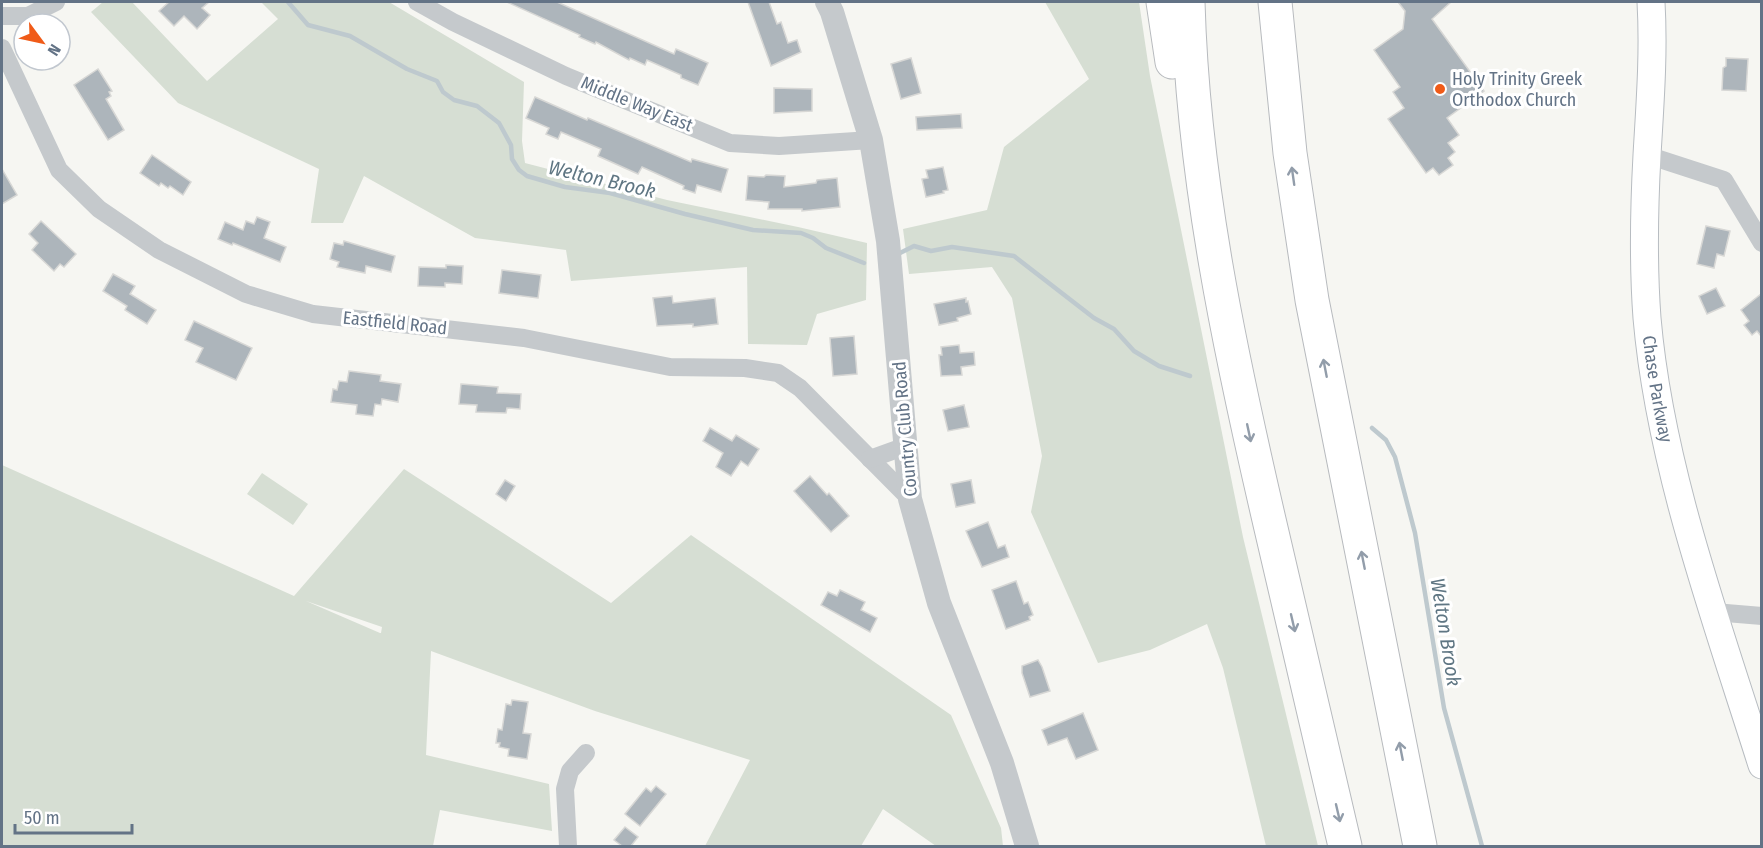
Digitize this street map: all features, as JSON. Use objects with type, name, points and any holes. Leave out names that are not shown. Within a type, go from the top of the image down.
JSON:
[{"type":"highway","points":[[1163,2],[1195,201],[1345,846]]},
{"type":"highway","points":[[1188,2],[1193,89],[1204,187],[1212,245],[1239,387]]},
{"type":"highway","points":[[1275,2],[1290,153],[1312,300],[1421,846]]},
{"type":"main road","name":"Chase Parkway","points":[[1651,2],[1652,62],[1644,237],[1645,289],[1652,361],[1668,448],[1714,612],[1761,765]]},
{"type":"street","points":[[2,16],[28,16],[56,2]]},
{"type":"street","name":"Middle Way East","points":[[417,2],[453,22],[566,76],[730,143],[779,146],[871,140]]},
{"type":"street","name":"Country Club Road","points":[[827,2],[871,140],[888,241],[910,499],[939,603],[1002,763],[1028,846]]},
{"type":"street","name":"Eastfield Road","points":[[2,48],[59,170],[99,209],[159,250],[246,294],[313,314],[524,338],[670,367],[745,368],[778,373],[800,388],[910,499]]},
{"type":"street","points":[[1647,155],[1724,180],[1761,243]]},
{"type":"street","points":[[870,459],[906,446]]},
{"type":"street","points":[[1714,612],[1761,616]]},
{"type":"street","points":[[568,846],[565,789],[570,771],[586,753]]},
{"type":"shaded area","points":[[103,2],[132,2],[207,81],[278,19],[261,2],[389,2],[524,82],[522,141],[525,163],[667,200],[867,243],[866,300],[817,314],[807,345],[748,344],[747,267],[571,281],[566,250],[475,238],[364,176],[343,223],[311,223],[319,169],[178,103],[91,12]]},
{"type":"shaded area","points":[[1045,2],[1139,2],[1150,76],[1243,537],[1318,846],[1266,846],[1223,668],[1207,624],[1150,650],[1098,663],[1031,512],[1042,456],[1012,298],[992,267],[909,274],[903,229],[987,210],[1004,147],[1089,79]]},
{"type":"shaded area","points":[[2,465],[294,596],[404,469],[611,603],[691,535],[951,715],[1001,828],[1003,846],[936,846],[883,809],[861,846],[705,846],[750,760],[595,711],[431,651],[426,755],[549,784],[552,831],[440,810],[433,846],[2,846]],"holes":[[[306,601],[382,627],[380,633]]]},
{"type":"shaded area","points":[[262,473],[308,504],[293,525],[247,494]]},
{"type":"building","points":[[169,2],[209,2],[202,8],[210,15],[197,29],[184,16],[174,26],[159,11]]},
{"type":"building","points":[[507,2],[557,2],[674,54],[676,49],[708,63],[698,85],[647,60],[645,65],[630,58],[629,60],[596,42],[595,44],[579,37],[580,35]]},
{"type":"building","points":[[748,2],[769,2],[777,24],[781,22],[788,43],[797,40],[801,52],[771,66]]},
{"type":"building","name":"Holy Trinity Greek Orthodox Church","points":[[1398,2],[1451,2],[1432,19],[1484,91],[1447,118],[1459,135],[1448,143],[1455,152],[1448,158],[1453,165],[1439,175],[1433,168],[1426,173],[1388,119],[1404,108],[1393,92],[1400,87],[1374,50],[1403,29],[1405,11]]},
{"type":"building","points":[[911,58],[921,93],[901,99],[891,64]]},
{"type":"building","points":[[1726,58],[1748,59],[1746,91],[1722,90]]},
{"type":"building","points":[[98,69],[112,91],[109,92],[111,96],[106,99],[124,130],[108,140],[74,85]]},
{"type":"building","points":[[774,88],[812,89],[812,111],[774,113]]},
{"type":"building","points":[[535,97],[691,162],[692,159],[728,169],[721,192],[697,185],[695,193],[642,167],[638,174],[598,156],[601,149],[561,132],[558,139],[546,134],[549,128],[526,118]]},
{"type":"building","points":[[961,114],[962,128],[917,130],[916,117]]},
{"type":"building","points":[[152,155],[191,182],[183,195],[170,186],[168,188],[161,183],[159,186],[140,173]]},
{"type":"building","points":[[943,167],[948,190],[926,197],[922,179],[928,178],[926,170]]},
{"type":"building","points":[[2,169],[17,195],[2,204]]},
{"type":"building","points":[[766,175],[785,176],[784,187],[837,178],[840,207],[802,211],[802,209],[768,209],[769,202],[746,200],[748,176],[764,177]]},
{"type":"building","points":[[257,217],[270,222],[264,238],[286,247],[280,262],[218,239],[225,222],[243,230],[246,221],[254,224]]},
{"type":"building","points":[[41,221],[76,254],[64,267],[60,264],[54,271],[32,250],[38,243],[29,234]]},
{"type":"building","points":[[1706,226],[1730,231],[1724,256],[1717,254],[1714,268],[1697,264]]},
{"type":"building","points":[[344,241],[395,256],[391,272],[366,266],[365,273],[337,267],[339,262],[330,259],[334,243],[343,245]]},
{"type":"building","points":[[446,265],[463,266],[462,284],[445,283],[445,287],[418,286],[419,267],[446,268]]},
{"type":"building","points":[[502,270],[541,275],[538,298],[499,293]]},
{"type":"building","points":[[113,274],[135,286],[130,294],[156,310],[147,324],[125,310],[127,306],[103,291]]},
{"type":"building","points":[[1716,288],[1725,306],[1707,314],[1699,296]]},
{"type":"building","points":[[1761,294],[1761,336],[1757,331],[1752,335],[1744,325],[1749,321],[1741,310]]},
{"type":"building","points":[[672,296],[673,303],[715,298],[718,324],[693,327],[693,324],[657,326],[653,298]]},
{"type":"building","points":[[966,298],[971,314],[957,318],[958,321],[939,325],[934,304]]},
{"type":"building","points":[[194,321],[252,348],[236,380],[196,362],[203,348],[185,340]]},
{"type":"building","points":[[854,336],[857,374],[833,376],[830,338]]},
{"type":"building","points":[[959,345],[960,353],[974,352],[975,365],[961,367],[962,375],[941,376],[939,355],[942,355],[941,347]]},
{"type":"building","points":[[349,371],[381,375],[380,381],[401,384],[398,402],[382,399],[381,405],[375,404],[373,416],[356,414],[357,405],[331,402],[333,389],[337,390],[339,381],[347,382]]},
{"type":"building","points":[[461,384],[498,387],[497,393],[521,394],[520,409],[507,408],[506,413],[476,412],[477,405],[459,404]]},
{"type":"building","points":[[964,405],[969,427],[948,431],[943,410]]},
{"type":"building","points":[[710,428],[732,441],[736,435],[759,449],[748,466],[741,461],[731,476],[716,467],[723,453],[703,441]]},
{"type":"building","points":[[810,476],[849,516],[831,532],[794,491]]},
{"type":"building","points":[[505,480],[515,486],[506,501],[496,494]]},
{"type":"building","points":[[971,480],[975,503],[956,507],[951,484]]},
{"type":"building","points":[[988,522],[998,548],[1005,545],[1009,557],[982,567],[966,531]]},
{"type":"building","points":[[1016,581],[1024,604],[1028,602],[1033,615],[1029,617],[1030,620],[1006,629],[992,590]]},
{"type":"building","points":[[840,590],[865,602],[861,610],[877,618],[870,632],[821,605],[828,592],[837,596]]},
{"type":"building","points":[[1038,660],[1050,691],[1030,697],[1022,666]]},
{"type":"building","points":[[512,700],[528,702],[523,733],[531,734],[527,759],[508,756],[509,749],[499,747],[500,743],[496,743],[498,729],[502,730],[506,704],[511,705]]},
{"type":"building","points":[[1083,713],[1098,750],[1076,759],[1067,738],[1048,745],[1042,730]]},
{"type":"building","points":[[656,786],[666,794],[640,826],[625,814],[646,788],[651,792]]},
{"type":"building","points":[[625,827],[638,837],[631,846],[622,846],[614,840]]},
{"type":"waterway","name":"Welton Brook","points":[[288,2],[308,25],[350,36],[407,69],[437,81],[443,92],[454,100],[477,106],[499,123],[511,145],[512,159],[519,170],[527,176],[565,187],[610,193],[753,230],[801,233],[813,238],[826,248],[864,263]]},
{"type":"waterway","name":"Welton Brook","points":[[898,254],[914,246],[931,251],[952,247],[1014,256],[1094,318],[1114,329],[1134,351],[1159,366],[1190,376]]},
{"type":"waterway","name":"Welton Brook","points":[[1372,428],[1386,440],[1395,457],[1415,533],[1444,708],[1482,846]]},
{"type":"place","name":"Holy Trinity Greek Orthodox Church","points":[[1440,89]]}]
